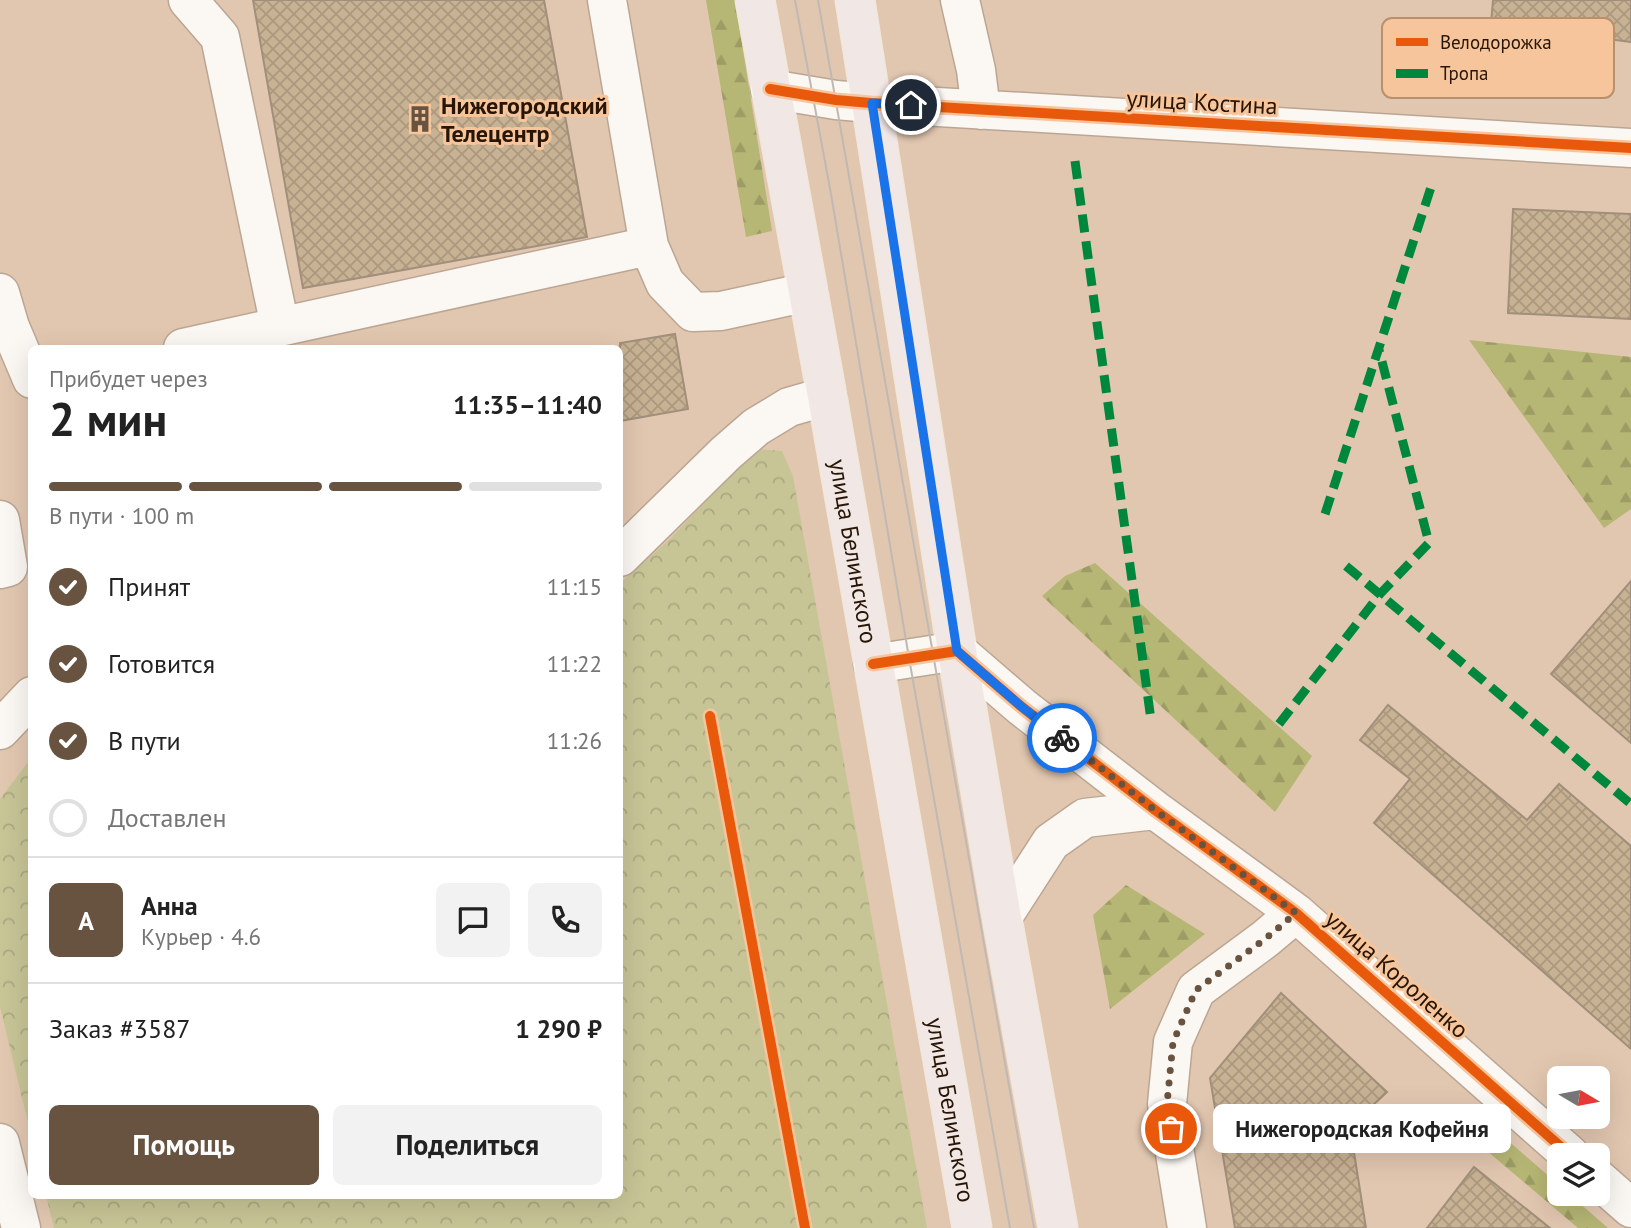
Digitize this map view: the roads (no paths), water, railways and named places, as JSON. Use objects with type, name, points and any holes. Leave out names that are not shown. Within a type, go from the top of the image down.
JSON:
[{"type":"main road","name":"улица Белинского","points":[[755,0],[972,1228]]},
{"type":"main road","points":[[855,0],[957,651],[1058,1228]]},
{"type":"street","points":[[188,0],[220,37],[280,327]]},
{"type":"street","points":[[607,0],[649,247],[665,283],[693,312],[721,311],[808,292]]},
{"type":"street","points":[[960,0],[976,70],[981,110]]},
{"type":"street","name":"улица Костина","points":[[771,89],[872,103],[1631,148]]},
{"type":"street","points":[[197,345],[649,247]]},
{"type":"street","points":[[0,293],[10,327],[28,370]]},
{"type":"street","points":[[0,388],[28,381]]},
{"type":"street","points":[[623,554],[756,426],[789,407],[827,396]]},
{"type":"street","points":[[0,520],[8,567],[0,569]]},
{"type":"street","points":[[873,664],[957,651]]},
{"type":"street","name":"улица Короленко","points":[[957,651],[1022,707],[1155,810],[1296,913],[1556,1143]]},
{"type":"street","points":[[0,730],[28,700]]},
{"type":"street","points":[[1002,918],[1051,842],[1085,818],[1155,810]]},
{"type":"street","points":[[1187,1228],[1167,1104],[1173,1042],[1196,990],[1296,913]]},
{"type":"street","points":[[0,1143],[21,1228]]},
{"type":"street","points":[[1610,1190],[1631,1208]]},
{"type":"tram line","points":[[795,0],[1010,1228]]},
{"type":"tram line","points":[[818,0],[1034,1228]]},
{"type":"place","name":"Нижегородский Телецентр","points":[[420,119]]},
{"type":"place","name":"Нижегородская Кофейня","points":[[1171,1129]]}]
